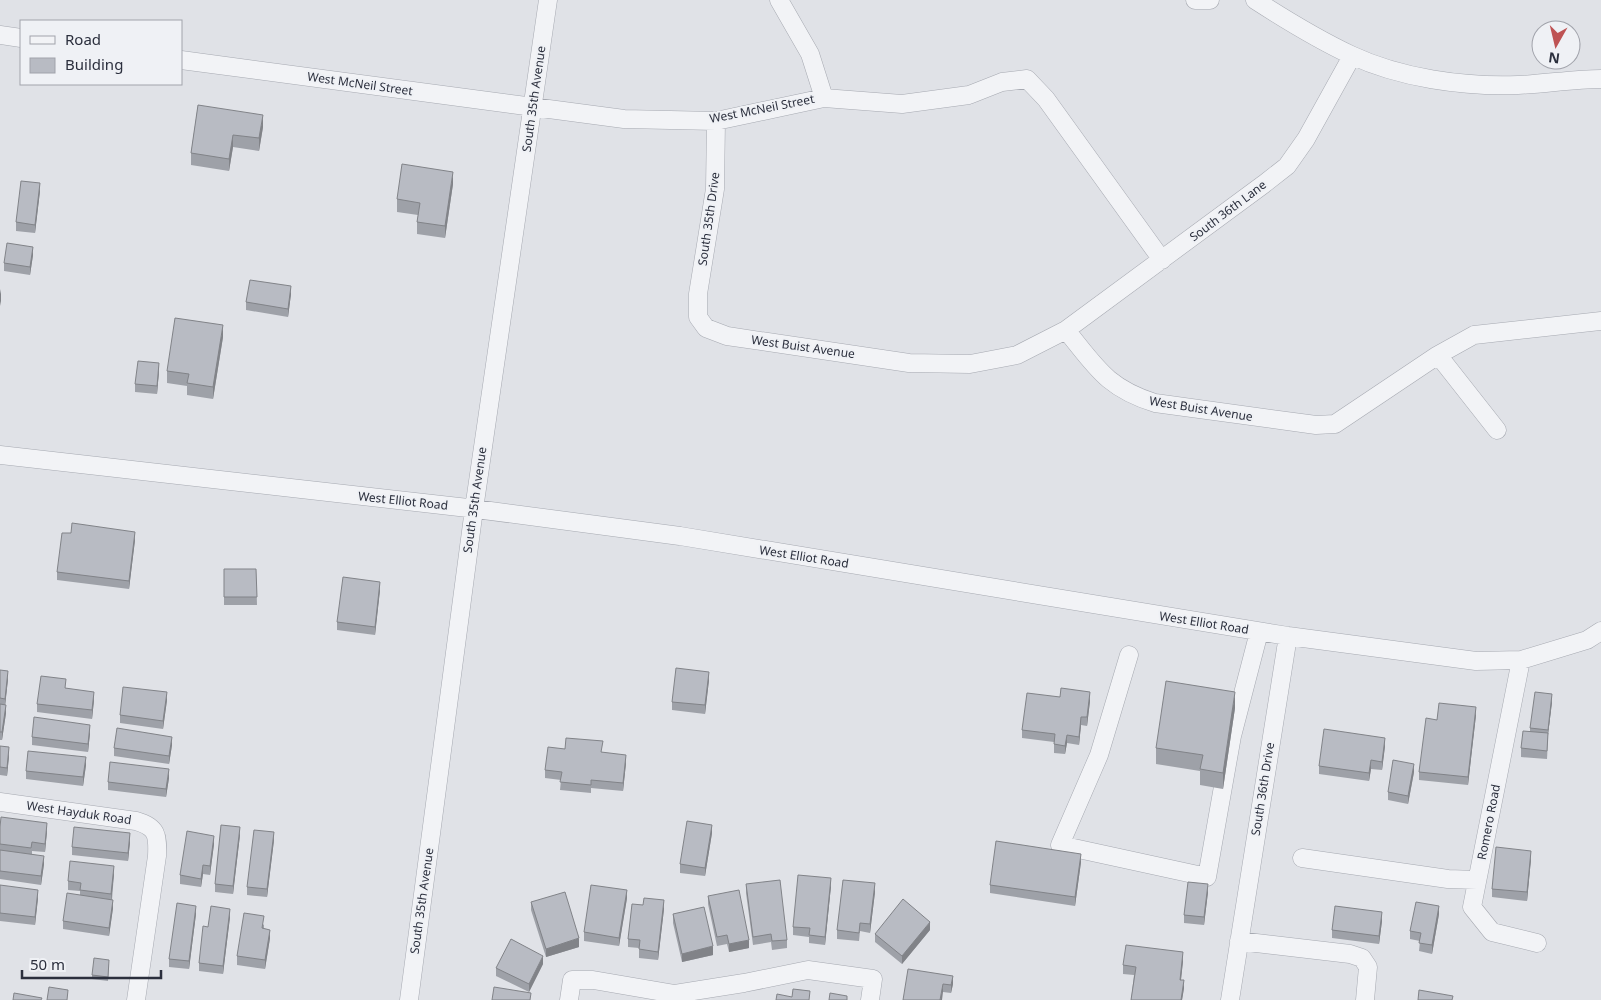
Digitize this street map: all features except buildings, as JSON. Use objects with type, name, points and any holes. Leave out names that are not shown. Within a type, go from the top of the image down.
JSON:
[{"type":"street","name":"South 35th Avenue","points":[[408,1000],[474,509],[548,0]]},
{"type":"street","points":[[779,0],[810,54],[824,98]]},
{"type":"street","points":[[1195,0],[1210,0]]},
{"type":"street","points":[[1255,0],[1292,24],[1352,56],[1391,69],[1430,78],[1474,84],[1518,85],[1601,79]]},
{"type":"street","points":[[0,35],[20,38]]},
{"type":"street","name":"South 36th Lane","points":[[1066,330],[1287,166],[1306,139],[1352,56]]},
{"type":"street","name":"West McNeil Street","points":[[182,60],[624,119],[716,121],[824,98],[902,104],[969,95],[1002,82],[1027,79],[1046,99],[1162,260]]},
{"type":"street","name":"South 35th Drive","points":[[698,317],[698,294],[716,189],[716,121]]},
{"type":"street","name":"West Buist Avenue","points":[[698,317],[706,328],[727,336],[909,363],[970,364],[1017,355],[1066,330],[1105,378],[1130,395],[1155,402],[1316,426],[1335,424],[1438,355],[1474,335],[1601,321]]},
{"type":"street","points":[[1438,355],[1497,430]]},
{"type":"street","name":"West Elliot Road","points":[[0,455],[474,509],[680,536],[1259,632],[1476,661],[1521,660],[1587,640],[1601,631]]},
{"type":"street","points":[[1129,655],[1099,755],[1060,845],[1207,877],[1232,736],[1259,632]]},
{"type":"street","name":"South 36th Drive","points":[[1230,1000],[1288,636]]},
{"type":"street","name":"Romero Road","points":[[1521,660],[1472,907],[1492,932],[1537,943]]},
{"type":"street","name":"West Hayduk Road","points":[[0,802],[136,821],[148,825],[155,832],[158,841],[157,856],[136,1000]]},
{"type":"street","points":[[1302,858],[1448,880],[1478,880]]},
{"type":"street","points":[[1239,941],[1350,954],[1362,958],[1368,968],[1365,1000]]},
{"type":"street","points":[[569,1000],[572,980],[593,980],[675,994],[808,970],[873,979],[870,1000]]}]
